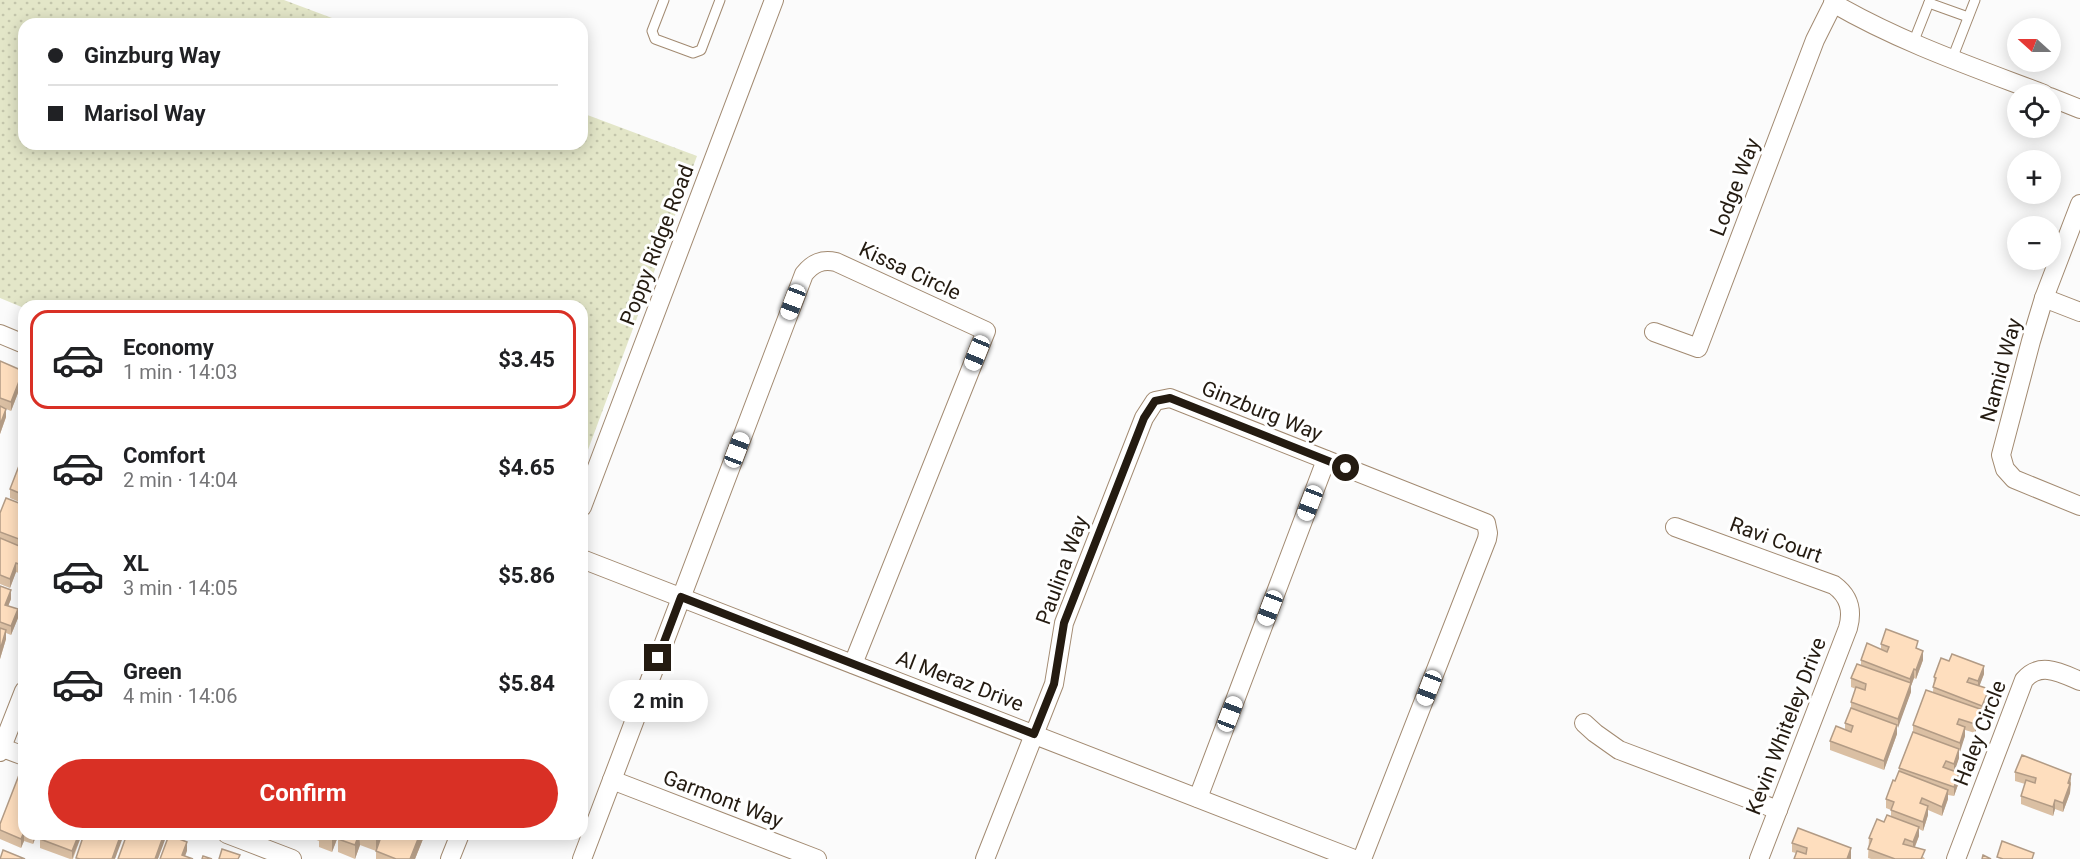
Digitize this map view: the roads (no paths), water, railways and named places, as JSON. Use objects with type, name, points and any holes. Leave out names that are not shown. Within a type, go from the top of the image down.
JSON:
[{"type":"street","name":"Poppy Ridge Road","points":[[588,491],[774,0]]},
{"type":"street","points":[[1834,2],[1860,19],[1913,43],[2018,84]]},
{"type":"street","name":"Lodge Way","points":[[1654,332],[1698,348],[1815,40],[1834,2]]},
{"type":"street","points":[[2061,101],[2080,109]]},
{"type":"street","name":"Namid Way","points":[[2080,204],[2044,298],[2002,447],[2002,462],[2009,474],[2020,483],[2080,506]]},
{"type":"street","name":"Kissa Circle","points":[[681,597],[804,274],[815,263],[836,262],[986,331],[853,664]]},
{"type":"street","points":[[2044,298],[2080,312]]},
{"type":"street","points":[[0,334],[18,342]]},
{"type":"street","name":"Ginzburg Way","points":[[1155,401],[1170,398],[1486,523],[1488,533],[1362,859]]},
{"type":"street","name":"Paulina Way","points":[[985,859],[1054,684],[1064,623],[1144,418],[1155,401]]},
{"type":"street","points":[[1198,798],[1326,460]]},
{"type":"street","name":"Ravi Court","points":[[1675,527],[1827,582],[1840,589],[1850,608]]},
{"type":"street","name":"Al Meraz Drive","points":[[588,560],[1354,859]]},
{"type":"street","points":[[582,859],[681,597]]},
{"type":"street","name":"Kevin Whiteley Drive","points":[[1759,859],[1848,628],[1850,608]]},
{"type":"street","name":"Haley Circle","points":[[1956,859],[2024,680],[2033,672],[2047,669],[2080,681]]},
{"type":"street","points":[[18,706],[1,749],[18,754]]},
{"type":"street","points":[[1584,723],[1619,750],[1778,810]]},
{"type":"street","name":"Garmont Way","points":[[612,780],[818,859]]},
{"type":"street","points":[[243,840],[292,859]]},
{"type":"street","points":[[450,859],[458,840]]},
{"type":"lane","points":[[664,0],[652,31],[655,39],[693,53],[701,50],[720,0]]},
{"type":"lane","points":[[1952,58],[1974,0]]},
{"type":"lane","points":[[1913,43],[1929,1],[1968,17]]}]
